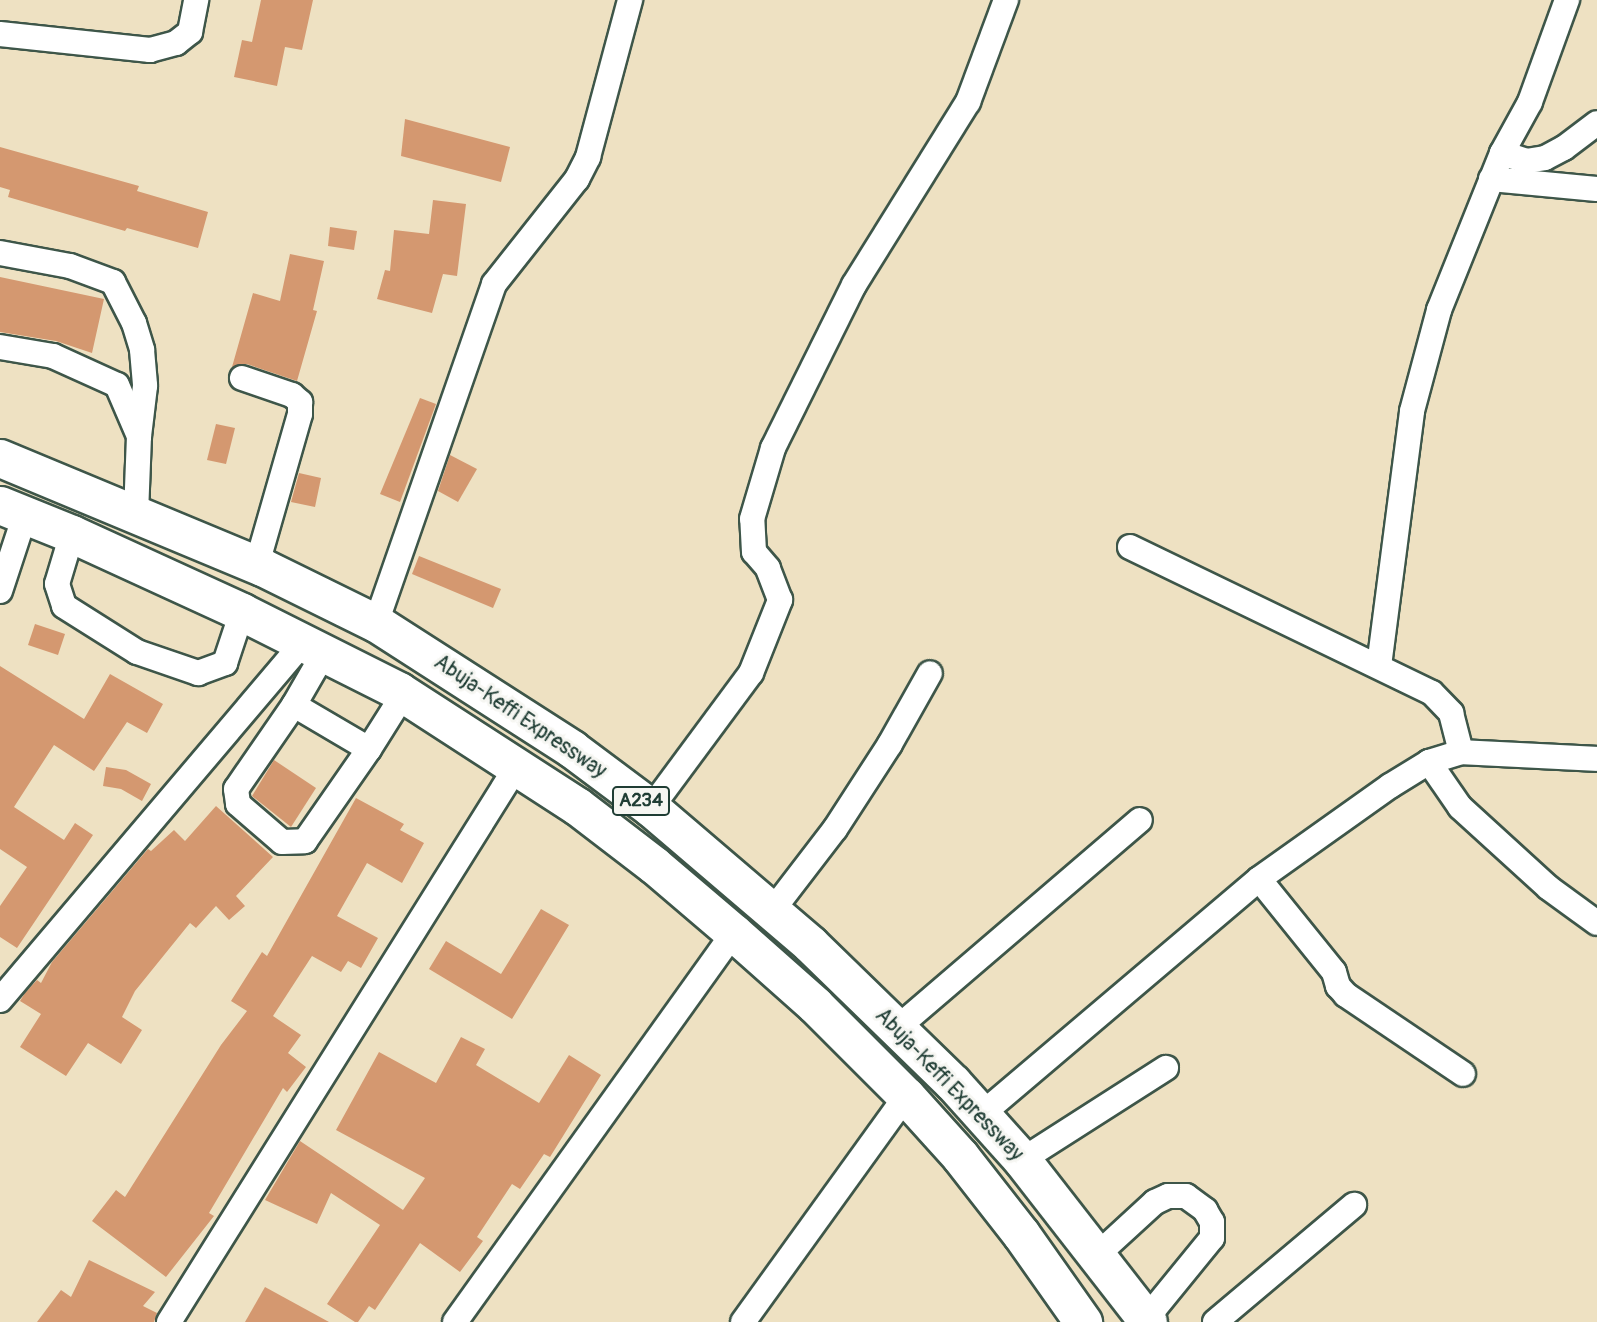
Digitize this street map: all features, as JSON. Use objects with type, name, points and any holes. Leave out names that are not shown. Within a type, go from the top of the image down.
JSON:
[{"type":"highway","name":"Abuja-Keffi Expressway","points":[[0,458],[257,564],[376,623],[572,749],[651,808],[772,911],[982,1114],[1022,1160],[1147,1321]]},
{"type":"highway","name":"Abuja-Keffi Expressway","points":[[13,510],[242,612],[403,695],[517,766],[610,831],[734,933],[814,1004],[906,1096],[960,1156],[1014,1224],[1083,1322]]},
{"type":"street","points":[[0,34],[150,50],[176,43],[190,32],[196,0]]},
{"type":"street","points":[[376,623],[494,284],[577,179],[588,157],[630,0]]},
{"type":"street","points":[[651,808],[751,673],[780,600],[768,568],[754,551],[752,519],[773,449],[854,285],[968,102],[1006,0]]},
{"type":"street","points":[[1379,666],[1412,411],[1439,310],[1502,153],[1530,102],[1567,0]]},
{"type":"street","points":[[1502,153],[1526,161],[1545,158],[1564,148],[1597,122]]},
{"type":"street","points":[[1491,179],[1597,188]]},
{"type":"street","points":[[0,253],[70,266],[113,282],[134,323],[142,350],[145,386],[139,436],[136,513]]},
{"type":"street","points":[[0,347],[52,356],[117,385],[139,436]]},
{"type":"street","points":[[242,378],[292,395],[300,402],[300,414],[257,564]]},
{"type":"street","points":[[2,577],[13,510]]},
{"type":"street","points":[[72,534],[57,584],[64,606],[137,652],[198,673],[225,663],[242,612]]},
{"type":"street","points":[[1130,547],[1432,693],[1451,713],[1461,752]]},
{"type":"street","points":[[314,648],[294,705],[236,789],[235,798],[238,804],[282,842],[305,841],[403,695]]},
{"type":"street","points":[[0,1000],[314,648]]},
{"type":"street","points":[[772,911],[835,829],[930,673]]},
{"type":"street","points":[[294,705],[369,749]]},
{"type":"street","points":[[982,1114],[1259,879],[1390,786],[1429,762],[1461,752],[1597,759]]},
{"type":"street","points":[[1429,762],[1460,807],[1549,888],[1597,923]]},
{"type":"street","points":[[169,1322],[517,766]]},
{"type":"street","points":[[896,1029],[1140,820]]},
{"type":"street","points":[[1259,879],[1334,972],[1338,986],[1346,995],[1463,1074]]},
{"type":"street","points":[[456,1322],[734,933]]},
{"type":"street","points":[[1022,1160],[1166,1068]]},
{"type":"street","points":[[743,1322],[906,1096]]},
{"type":"street","points":[[1096,1256],[1155,1202],[1168,1196],[1186,1196],[1205,1210],[1212,1222],[1212,1238],[1147,1321]]},
{"type":"street","points":[[1215,1322],[1354,1205]]},
{"type":"building","points":[[261,0],[313,0],[302,50],[285,47],[277,86],[234,77],[242,40],[252,42]]},
{"type":"building","points":[[405,119],[510,147],[501,182],[401,156]]},
{"type":"building","points":[[0,147],[139,186],[137,191],[208,212],[198,248],[127,228],[125,231],[8,197],[10,190],[0,187]]},
{"type":"building","points":[[433,200],[466,204],[457,276],[443,274],[432,313],[377,299],[385,270],[390,271],[394,230],[429,234]]},
{"type":"building","points":[[330,227],[357,231],[354,250],[328,246]]},
{"type":"building","points":[[290,254],[324,261],[313,310],[317,311],[297,381],[247,364],[232,367],[253,293],[280,301]]},
{"type":"building","points":[[0,277],[104,299],[92,353],[56,341],[0,332]]},
{"type":"building","points":[[420,398],[436,404],[400,502],[380,494]]},
{"type":"building","points":[[216,424],[235,428],[226,464],[207,460]]},
{"type":"building","points":[[450,455],[477,469],[458,502],[438,491]]},
{"type":"building","points":[[299,473],[321,478],[315,507],[291,502]]},
{"type":"building","points":[[419,556],[501,589],[493,608],[412,574]]},
{"type":"building","points":[[35,624],[65,634],[58,655],[28,645]]},
{"type":"building","points":[[0,666],[84,719],[110,674],[163,704],[147,733],[127,722],[94,771],[54,745],[14,807],[64,840],[75,823],[93,835],[17,948],[0,937],[0,906],[27,867],[0,849]]},
{"type":"building","points":[[274,760],[316,788],[291,827],[252,796]]},
{"type":"building","points":[[106,767],[126,770],[151,784],[142,801],[121,789],[103,786]]},
{"type":"building","points":[[356,798],[404,824],[400,830],[424,843],[402,883],[367,863],[337,916],[378,938],[361,968],[348,961],[341,972],[312,956],[273,1016],[301,1035],[288,1053],[306,1067],[287,1092],[283,1088],[209,1213],[214,1216],[166,1277],[92,1221],[116,1190],[125,1197],[221,1045],[247,1011],[231,1001],[262,952],[267,956]]},
{"type":"building","points":[[216,806],[273,857],[236,896],[245,906],[229,920],[216,906],[196,928],[190,923],[135,991],[122,1017],[142,1030],[121,1064],[88,1043],[66,1076],[20,1047],[41,1014],[20,1001],[25,993],[37,980],[41,983],[52,962],[148,849],[151,851],[174,830],[185,841]]},
{"type":"building","points":[[541,909],[569,925],[512,1019],[429,969],[446,941],[501,974]]},
{"type":"building","points":[[461,1037],[485,1049],[476,1065],[539,1103],[569,1055],[601,1075],[550,1157],[544,1154],[520,1189],[512,1184],[477,1237],[483,1241],[460,1272],[420,1243],[375,1310],[369,1306],[358,1322],[355,1322],[327,1304],[380,1225],[331,1193],[317,1224],[265,1200],[300,1141],[403,1210],[425,1178],[336,1130],[379,1052],[436,1083]]},
{"type":"building","points":[[89,1260],[155,1292],[143,1306],[157,1313],[154,1322],[37,1322],[61,1290],[71,1297]]},
{"type":"building","points":[[265,1287],[329,1322],[245,1322]]}]
